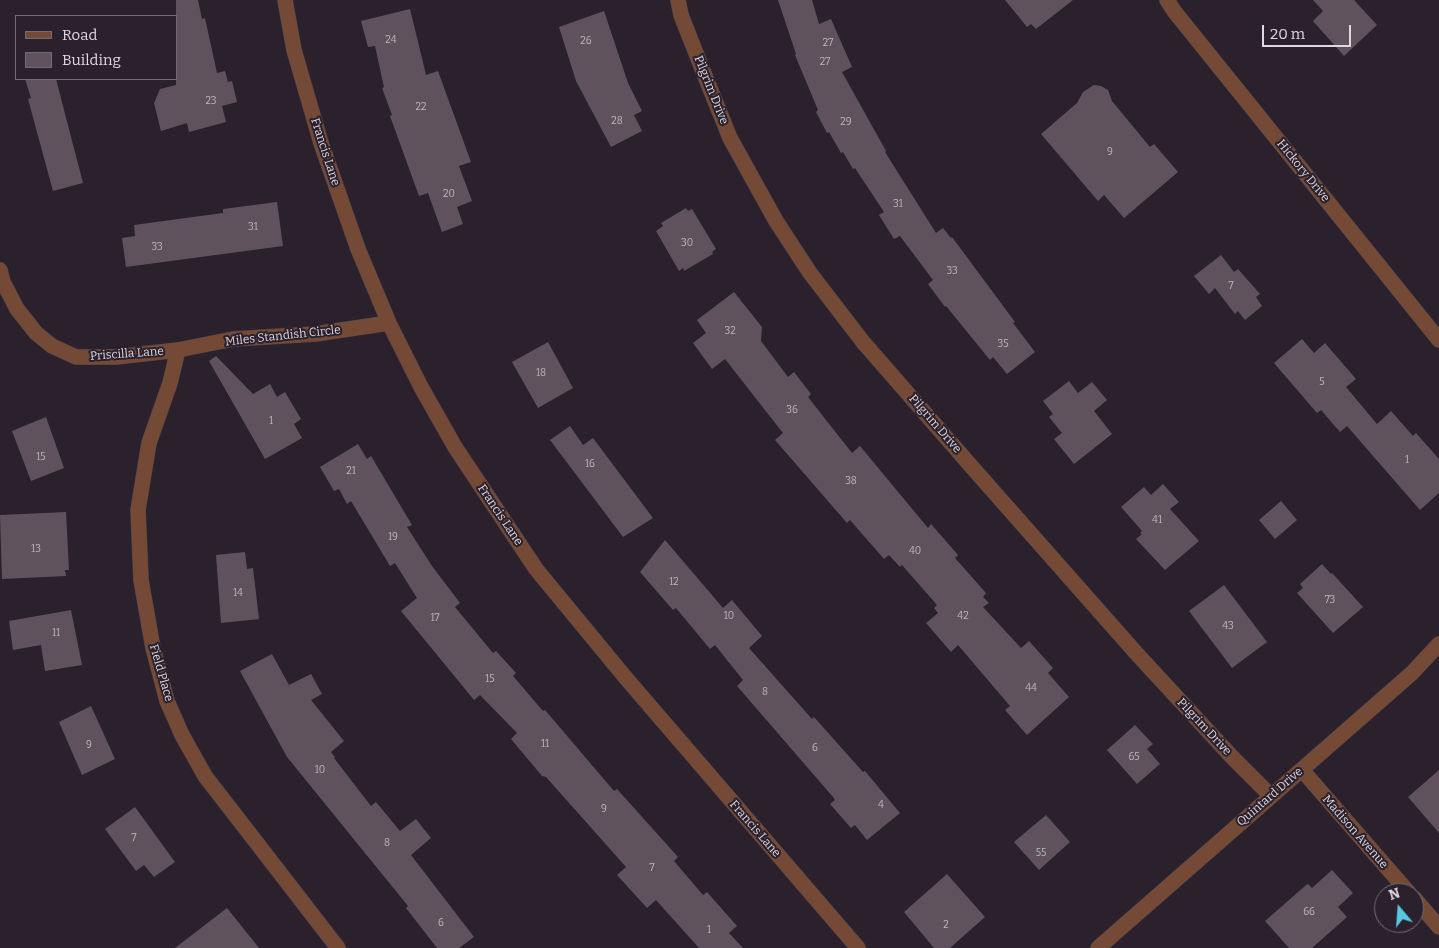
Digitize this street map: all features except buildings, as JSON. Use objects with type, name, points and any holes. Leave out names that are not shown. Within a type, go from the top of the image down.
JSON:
[{"type":"street","name":"Francis Lane","points":[[285,0],[294,50],[321,143],[358,250],[389,323],[421,387],[455,447],[536,569],[625,677],[858,948]]},
{"type":"street","name":"Pilgrim Drive","points":[[678,0],[702,71],[730,138],[776,220],[810,273],[863,342],[984,480],[1143,660],[1232,757],[1271,796]]},
{"type":"street","name":"Hickory Drive","points":[[1167,0],[1439,340]]},
{"type":"street","name":"Priscilla Lane","points":[[0,270],[3,282],[17,309],[36,333],[52,346],[76,356],[116,357],[178,350]]},
{"type":"street","name":"Miles Standish Circle","points":[[178,350],[233,339],[315,334],[389,323]]},
{"type":"street","name":"Field Place","points":[[178,350],[170,383],[149,443],[138,510],[141,580],[153,648],[167,700],[182,735],[206,776],[338,948]]},
{"type":"street","name":"Quintard Drive","points":[[1098,948],[1412,673],[1439,644]]},
{"type":"street","name":"Madison Avenue","points":[[1302,770],[1400,883]]},
{"type":"street","points":[[1424,910],[1439,927]]}]
